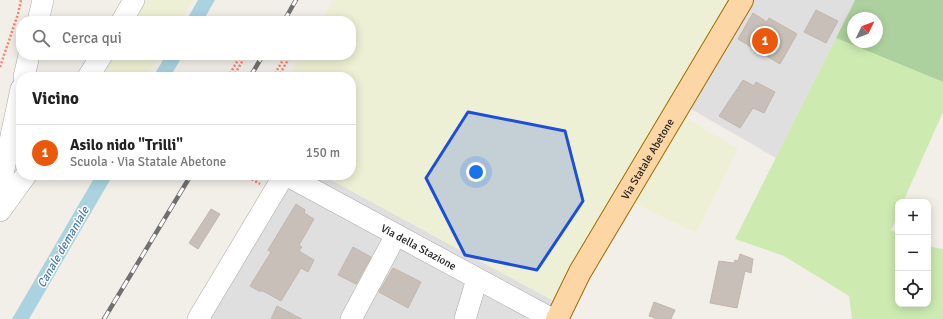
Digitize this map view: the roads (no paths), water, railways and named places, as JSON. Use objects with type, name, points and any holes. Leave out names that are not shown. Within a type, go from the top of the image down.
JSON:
[{"type":"main road","name":"Via Statale Abetone","points":[[557,319],[580,272],[742,0]]},
{"type":"street","points":[[39,16],[43,0]]},
{"type":"street","points":[[125,16],[134,0]]},
{"type":"street","points":[[25,72],[28,60]]},
{"type":"street","points":[[91,72],[99,60]]},
{"type":"street","points":[[0,188],[16,113]]},
{"type":"street","points":[[0,211],[22,180]]},
{"type":"street","name":"Via della Stazione","points":[[198,319],[282,180]]},
{"type":"street","name":"Via della Stazione","points":[[294,180],[552,319]]},
{"type":"street","points":[[351,319],[396,235]]},
{"type":"street","points":[[465,319],[477,279]]},
{"type":"water","points":[[198,0],[215,0],[206,16],[189,16]]},
{"type":"water","points":[[163,60],[180,60],[173,72],[156,72]]},
{"type":"water","name":"Canale demaniale","points":[[93,180],[110,180],[29,319],[12,319]]},
{"type":"railway","points":[[287,16],[296,0]]},
{"type":"railway","points":[[253,72],[260,60]]},
{"type":"railway","points":[[104,319],[188,180]]},
{"type":"place","name":"Asilo nido \"Trilli\"","points":[[765,41]]}]
